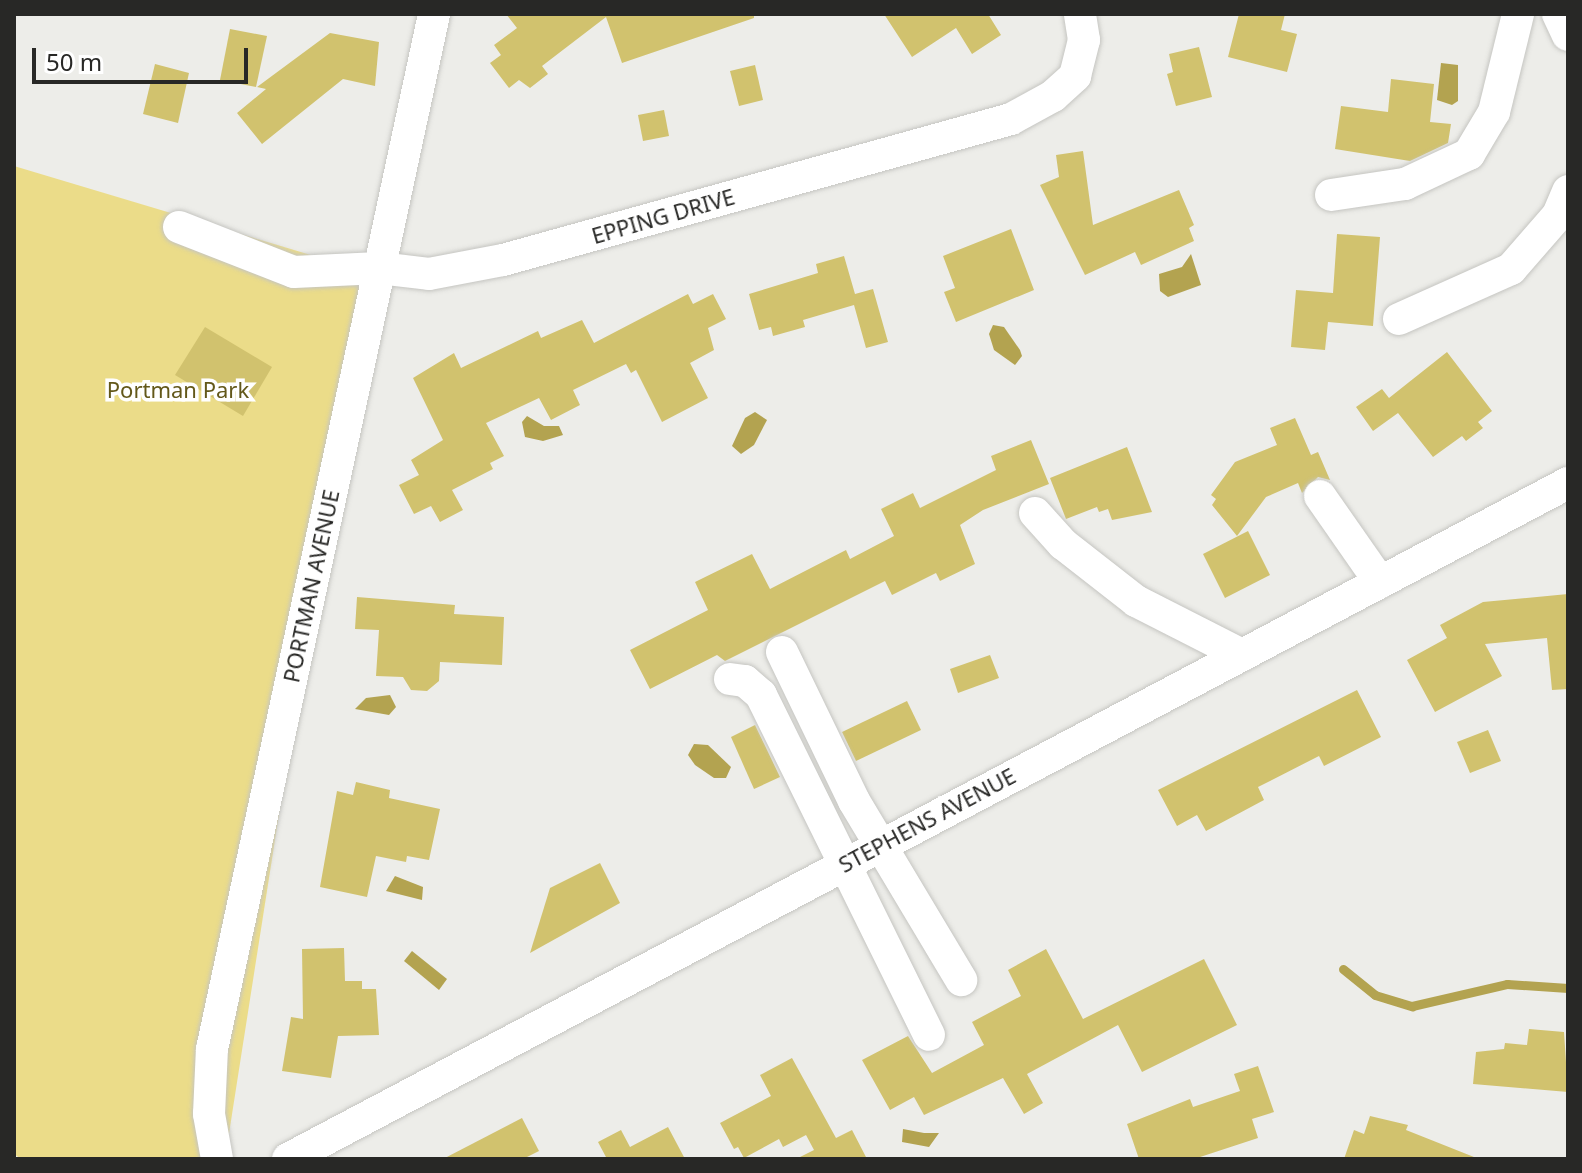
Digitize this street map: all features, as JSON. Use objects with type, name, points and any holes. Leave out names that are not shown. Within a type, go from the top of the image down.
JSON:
[{"type":"street","name":"PORTMAN AVENUE","points":[[217,1159],[209,1114],[212,1049],[434,14]]},
{"type":"street","name":"EPPING DRIVE","points":[[179,227],[294,272],[379,268],[429,274],[503,260],[1011,119],[1053,96],[1075,76],[1084,40],[1080,14]]},
{"type":"street","points":[[1331,195],[1405,184],[1469,154],[1494,112],[1518,14]]},
{"type":"street","points":[[1558,14],[1568,35]]},
{"type":"street","points":[[1399,319],[1477,289],[1511,269],[1558,215],[1568,191]]},
{"type":"street","name":"STEPHENS AVENUE","points":[[288,1159],[1568,483]]},
{"type":"street","points":[[1320,496],[1380,582]]},
{"type":"street","points":[[1035,513],[1063,544],[1136,601],[1242,655]]},
{"type":"street","points":[[782,652],[854,801],[883,843],[961,980]]},
{"type":"street","points":[[730,679],[745,681],[761,695],[841,865],[929,1035]]},
{"type":"green space","name":"Portman Park","points":[[14,166],[364,271],[225,1159],[21,1159],[14,1154]]},
{"type":"shaded area","points":[[1441,63],[1458,65],[1458,101],[1452,105],[1437,100]]},
{"type":"shaded area","points":[[1191,254],[1201,285],[1168,297],[1160,291],[1159,274],[1182,267]]},
{"type":"shaded area","points":[[993,325],[1004,327],[1020,350],[1022,356],[1015,365],[994,350],[989,334]]},
{"type":"shaded area","points":[[755,412],[767,420],[754,445],[741,454],[732,446],[745,418]]},
{"type":"shaded area","points":[[527,416],[544,426],[559,426],[563,435],[543,441],[525,437],[522,422]]},
{"type":"shaded area","points":[[390,695],[396,707],[389,715],[355,709],[366,698]]},
{"type":"shaded area","points":[[694,744],[708,745],[731,767],[726,778],[714,778],[695,765],[688,755]]},
{"type":"shaded area","points":[[395,876],[423,887],[422,900],[386,891]]},
{"type":"shaded area","points":[[412,951],[447,979],[439,990],[404,961]]},
{"type":"shaded area","points":[[903,1129],[939,1133],[929,1147],[902,1142]]},
{"type":"building","points":[[506,14],[754,14],[754,18],[622,63],[606,17],[542,66],[548,74],[530,88],[519,80],[509,88],[490,63],[501,55],[494,45],[517,28]]},
{"type":"building","points":[[884,14],[988,14],[1001,35],[972,54],[956,28],[912,57]]},
{"type":"building","points":[[1239,14],[1285,14],[1281,30],[1297,34],[1287,72],[1228,57]]},
{"type":"building","points":[[230,29],[267,36],[256,87],[220,80]]},
{"type":"building","points":[[330,33],[379,42],[375,86],[343,79],[262,144],[237,113],[266,89],[257,87]]},
{"type":"building","points":[[1199,47],[1212,97],[1176,106],[1167,74],[1173,72],[1169,54]]},
{"type":"building","points":[[155,64],[189,73],[178,123],[143,114]]},
{"type":"building","points":[[755,65],[763,100],[739,106],[730,71]]},
{"type":"building","points":[[1391,79],[1434,84],[1430,122],[1451,124],[1448,143],[1410,161],[1335,149],[1341,106],[1388,112]]},
{"type":"building","points":[[664,110],[669,136],[643,141],[638,115]]},
{"type":"building","points":[[1083,151],[1093,225],[1179,190],[1194,225],[1189,228],[1194,241],[1141,265],[1135,252],[1085,275],[1040,185],[1059,177],[1056,155]]},
{"type":"building","points":[[1011,229],[1034,290],[956,322],[944,292],[955,288],[943,256]]},
{"type":"building","points":[[1337,234],[1380,237],[1373,326],[1328,322],[1325,350],[1291,347],[1296,290],[1333,293]]},
{"type":"building","points":[[844,256],[855,294],[873,289],[888,342],[866,348],[854,305],[803,320],[805,327],[773,336],[771,327],[759,330],[749,294],[818,273],[816,264]]},
{"type":"building","points":[[688,294],[693,304],[713,294],[726,319],[708,328],[714,350],[690,363],[708,398],[662,422],[636,370],[631,373],[626,364],[573,390],[580,405],[551,420],[539,398],[486,423],[504,456],[490,463],[493,469],[452,490],[463,510],[440,522],[431,506],[414,514],[399,485],[419,475],[411,460],[443,440],[413,378],[454,353],[461,368],[538,331],[541,338],[582,320],[594,343]]},
{"type":"building","points":[[205,327],[272,367],[243,416],[175,375]]},
{"type":"building","points":[[1447,352],[1492,411],[1478,422],[1483,428],[1466,441],[1462,436],[1433,457],[1398,413],[1373,431],[1356,407],[1382,389],[1389,398]]},
{"type":"building","points":[[1295,418],[1311,455],[1318,452],[1330,480],[1318,477],[1302,493],[1298,483],[1266,497],[1237,536],[1212,505],[1216,499],[1211,495],[1235,462],[1277,445],[1270,428]]},
{"type":"building","points":[[1031,440],[1049,484],[983,510],[960,525],[975,564],[940,581],[936,573],[892,595],[885,581],[725,661],[717,655],[650,689],[630,650],[708,610],[695,582],[752,554],[770,589],[846,550],[850,559],[894,536],[881,509],[913,493],[920,508],[996,470],[991,456]]},
{"type":"building","points":[[1127,447],[1152,512],[1112,520],[1108,509],[1099,512],[1097,507],[1066,519],[1050,478]]},
{"type":"building","points":[[1248,531],[1270,575],[1225,598],[1203,554]]},
{"type":"building","points":[[1568,594],[1568,689],[1552,690],[1547,638],[1485,644],[1502,676],[1435,712],[1407,660],[1447,638],[1440,625],[1483,602]]},
{"type":"building","points":[[357,597],[455,605],[454,614],[504,617],[502,665],[440,662],[439,681],[427,691],[411,690],[403,677],[376,676],[379,630],[355,629]]},
{"type":"building","points":[[990,655],[999,678],[958,693],[950,669]]},
{"type":"building","points":[[1357,690],[1381,737],[1324,766],[1319,756],[1258,787],[1264,800],[1206,831],[1197,815],[1177,826],[1158,790]]},
{"type":"building","points":[[907,701],[921,730],[856,761],[842,732]]},
{"type":"building","points":[[755,725],[780,777],[754,789],[731,737]]},
{"type":"building","points":[[1488,730],[1501,761],[1470,773],[1457,742]]},
{"type":"building","points":[[356,782],[390,790],[389,798],[440,809],[429,860],[407,856],[406,862],[376,856],[367,897],[320,887],[337,791],[353,795]]},
{"type":"building","points":[[600,863],[620,903],[530,953],[550,888]]},
{"type":"building","points":[[344,948],[345,981],[362,981],[362,989],[376,989],[379,1035],[338,1036],[331,1078],[282,1071],[291,1017],[303,1019],[302,949]]},
{"type":"building","points":[[1046,949],[1083,1019],[1204,959],[1237,1025],[1142,1072],[1118,1025],[1027,1074],[1043,1103],[1024,1114],[1003,1078],[924,1115],[914,1097],[890,1110],[862,1060],[908,1036],[932,1073],[984,1045],[972,1022],[1021,996],[1008,970]]},
{"type":"building","points":[[1529,1029],[1564,1032],[1568,1092],[1473,1084],[1476,1052],[1504,1049],[1505,1043],[1527,1045]]},
{"type":"building","points":[[792,1058],[836,1138],[852,1130],[867,1159],[796,1159],[814,1150],[806,1135],[783,1147],[779,1139],[744,1158],[738,1147],[734,1149],[720,1123],[771,1096],[760,1075]]},
{"type":"building","points":[[1258,1066],[1274,1112],[1252,1119],[1258,1138],[1194,1159],[1139,1159],[1127,1124],[1190,1099],[1193,1107],[1240,1091],[1234,1074]]},
{"type":"building","points":[[1370,1116],[1408,1125],[1406,1130],[1479,1159],[1344,1159],[1354,1130],[1364,1134]]},
{"type":"building","points":[[522,1118],[539,1151],[523,1159],[443,1159]]},
{"type":"building","points":[[668,1127],[685,1159],[607,1159],[598,1142],[621,1130],[630,1147]]},
{"type":"waterway","points":[[1343,969],[1375,995],[1412,1006],[1507,984],[1568,988]]}]
